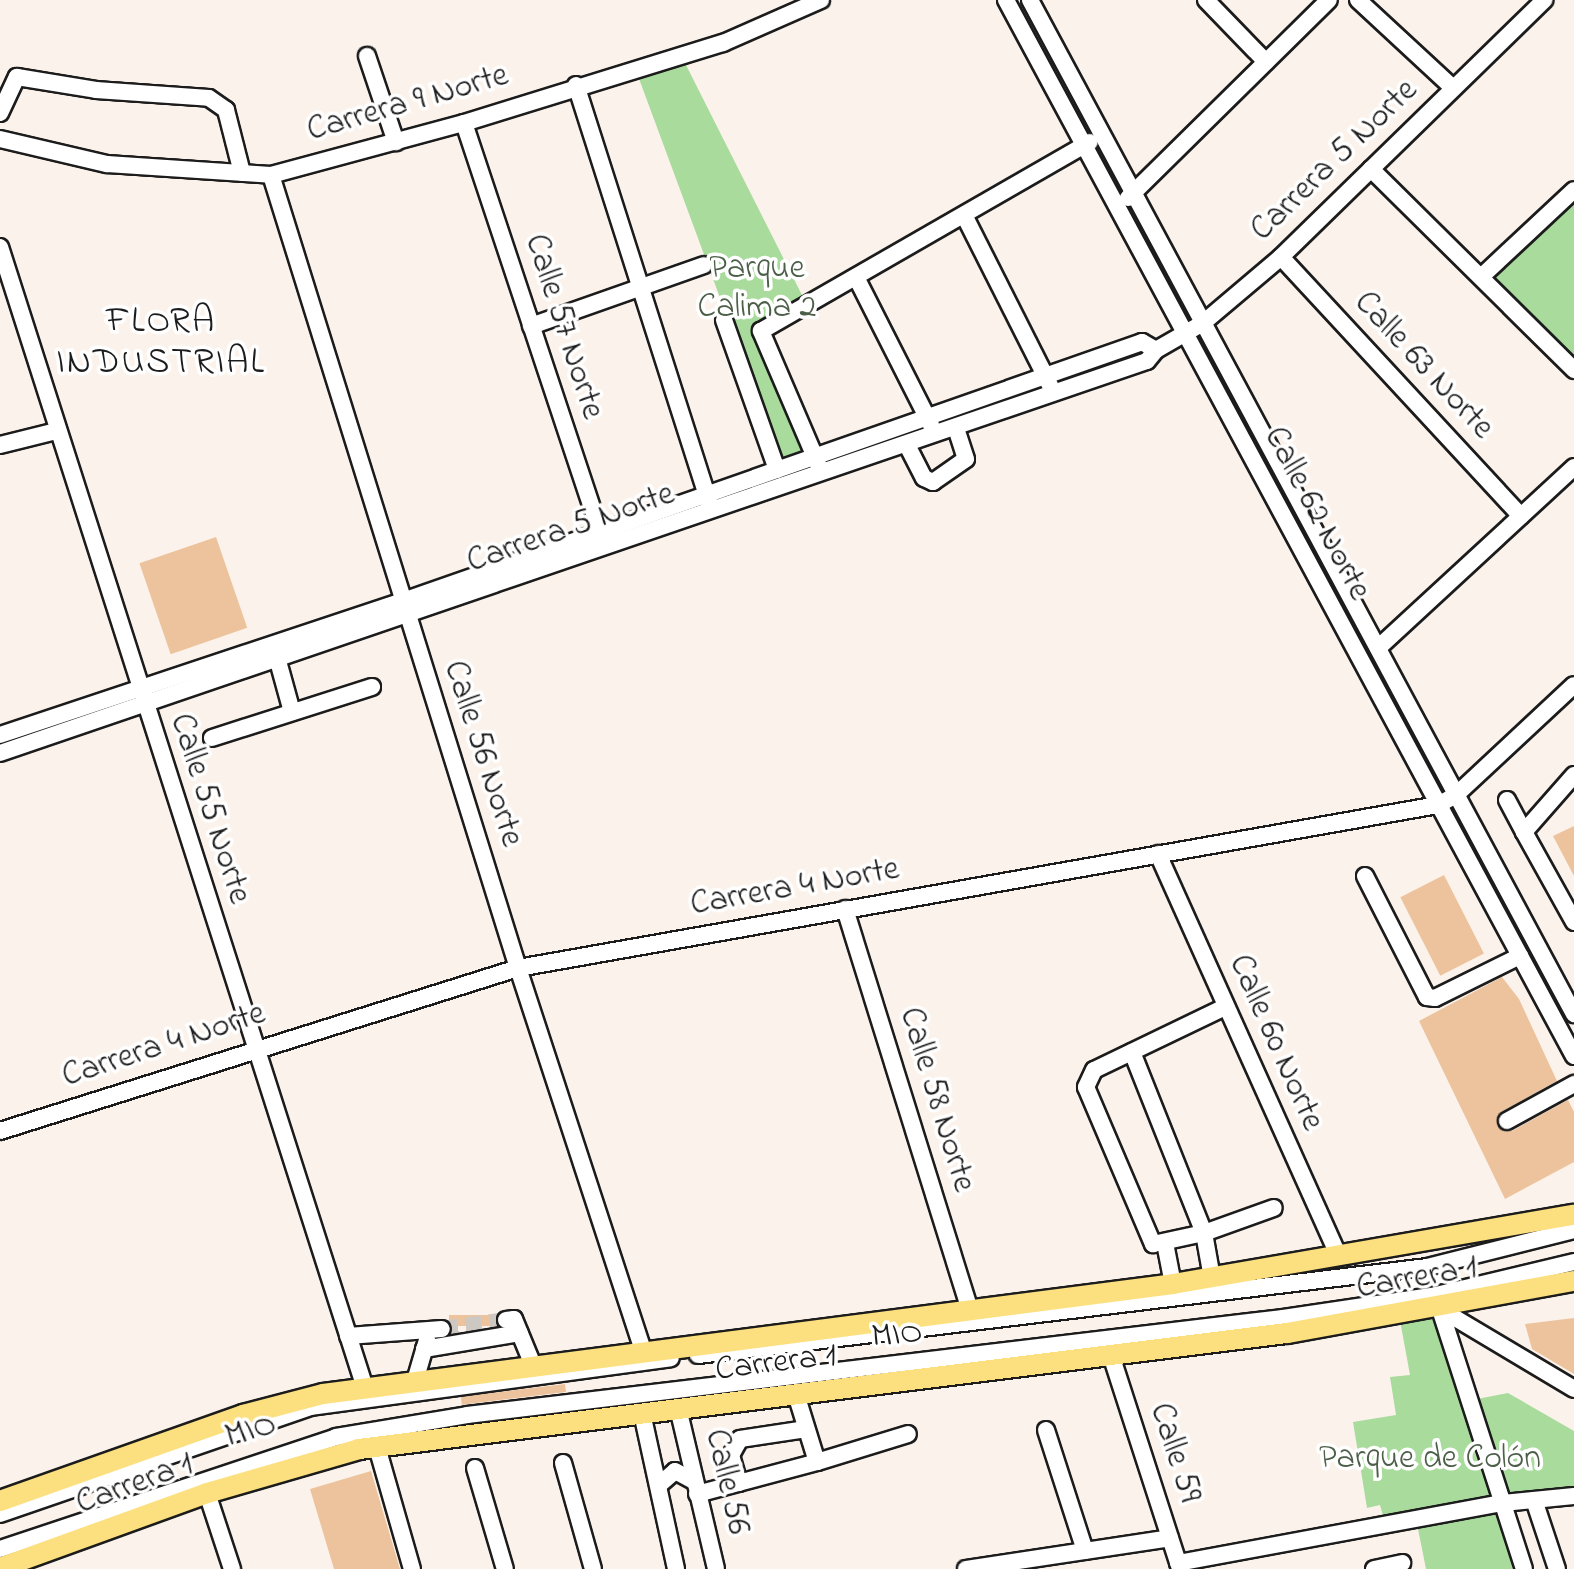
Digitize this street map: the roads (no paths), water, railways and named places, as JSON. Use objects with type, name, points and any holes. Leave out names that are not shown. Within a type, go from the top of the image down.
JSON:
[{"type":"main road","name":"Carrera 1","points":[[0,1501],[287,1401],[643,1350],[1173,1284],[1574,1215]]},
{"type":"main road","name":"Carrera 1","points":[[0,1568],[207,1493],[377,1447],[1111,1355],[1440,1309],[1574,1281]]},
{"type":"street","name":"Carrera 9 Norte","points":[[0,139],[107,164],[271,175],[464,123],[576,85],[723,43],[821,0]]},
{"type":"street","name":"Calle 62 Norte","points":[[1006,0],[1574,1056]]},
{"type":"street","name":"Calle 62 Norte","points":[[1030,0],[1574,1014]]},
{"type":"street","points":[[1206,0],[1266,62]]},
{"type":"street","points":[[1119,207],[1329,0]]},
{"type":"street","points":[[1358,0],[1453,88]]},
{"type":"street","name":"Carrera 5 Norte","points":[[0,735],[606,550],[1147,361],[1156,350],[1203,323],[1281,257],[1544,0]]},
{"type":"street","points":[[367,56],[396,142]]},
{"type":"street","points":[[0,113],[17,77],[96,90],[209,98],[226,110],[242,173]]},
{"type":"street","points":[[576,85],[713,511]]},
{"type":"street","name":"Calle 57 Norte","points":[[464,123],[606,550]]},
{"type":"street","points":[[822,474],[761,331],[1102,135]]},
{"type":"street","points":[[1371,169],[1574,370]]},
{"type":"street","name":"Calle 56 Norte","points":[[271,175],[518,968],[643,1350]]},
{"type":"street","points":[[1481,277],[1574,190]]},
{"type":"street","points":[[964,215],[1055,395]]},
{"type":"street","name":"Calle 55 Norte","points":[[0,247],[56,431],[365,1388]]},
{"type":"street","name":"Calle 63 Norte","points":[[1281,257],[1521,516]]},
{"type":"street","points":[[531,326],[704,265]]},
{"type":"street","points":[[856,277],[928,417],[934,435]]},
{"type":"street","points":[[724,320],[777,470]]},
{"type":"street","name":"Carrera 5 Norte","points":[[0,753],[141,694],[278,661],[597,529],[777,470],[1142,342],[1156,350]]},
{"type":"street","points":[[907,445],[924,478],[933,482],[966,459],[956,428]]},
{"type":"street","points":[[0,445],[56,431]]},
{"type":"street","points":[[1378,648],[1574,467]]},
{"type":"street","points":[[278,661],[292,712]]},
{"type":"street","name":"Carrera 4 Norte","points":[[0,1131],[255,1047],[518,968],[1438,805],[1456,795],[1574,685]]},
{"type":"street","points":[[212,738],[372,687]]},
{"type":"street","points":[[1524,832],[1574,775]]},
{"type":"street","points":[[1507,800],[1574,922]]},
{"type":"street","name":"Calle 60 Norte","points":[[1158,854],[1339,1256]]},
{"type":"street","points":[[1365,876],[1427,997],[1435,998],[1520,956]]},
{"type":"street","name":"Calle 58 Norte","points":[[845,909],[969,1308]]},
{"type":"street","points":[[1225,1007],[1094,1070],[1086,1087],[1147,1239],[1165,1243],[1204,1233],[1274,1208]]},
{"type":"street","points":[[1132,1052],[1204,1233],[1212,1278]]},
{"type":"street","points":[[1507,1121],[1574,1084]]},
{"type":"street","name":"MIO","points":[[0,1514],[310,1407],[1427,1267],[1574,1230]]},
{"type":"street","points":[[1165,1243],[1173,1284]]},
{"type":"street","name":"MIO","points":[[0,1549],[336,1437],[467,1415],[1283,1318],[1436,1295],[1574,1262]]},
{"type":"street","points":[[1440,1309],[1574,1389]]},
{"type":"street","points":[[1440,1309],[1524,1569]]},
{"type":"street","points":[[506,1320],[514,1319],[533,1365]]},
{"type":"street","points":[[348,1336],[436,1330],[424,1349],[415,1381]]},
{"type":"street","points":[[424,1349],[520,1333]]},
{"type":"street","name":"Calle 59","points":[[1111,1355],[1179,1566]]},
{"type":"street","points":[[796,1394],[817,1462]]},
{"type":"street","name":"Calle 56","points":[[678,1408],[716,1569]]},
{"type":"street","name":"Calle 56","points":[[642,1413],[676,1569]]},
{"type":"street","points":[[739,1483],[731,1455],[740,1439],[806,1429]]},
{"type":"street","points":[[1046,1430],[1085,1551]]},
{"type":"street","points":[[659,1485],[675,1471],[696,1487],[739,1483],[908,1434]]},
{"type":"street","points":[[377,1447],[412,1569]]},
{"type":"street","points":[[563,1463],[593,1569]]},
{"type":"street","points":[[475,1468],[505,1569]]},
{"type":"street","points":[[207,1493],[232,1569]]},
{"type":"street","points":[[1179,1566],[1503,1503],[1574,1496]]},
{"type":"street","points":[[1534,1500],[1557,1569]]},
{"type":"street","points":[[966,1569],[1011,1566],[1170,1538]]},
{"type":"street","points":[[1374,1569],[1402,1563]]},
{"type":"tunnel","points":[[442,1329],[506,1320]]},
{"type":"district","name":"FLORA INDUSTRIAL","points":[[161,342]]},
{"type":"park label","name":"Parque Calima 2","points":[[757,288]]},
{"type":"park label","name":"Parque de Colón","points":[[1430,1460]]}]
